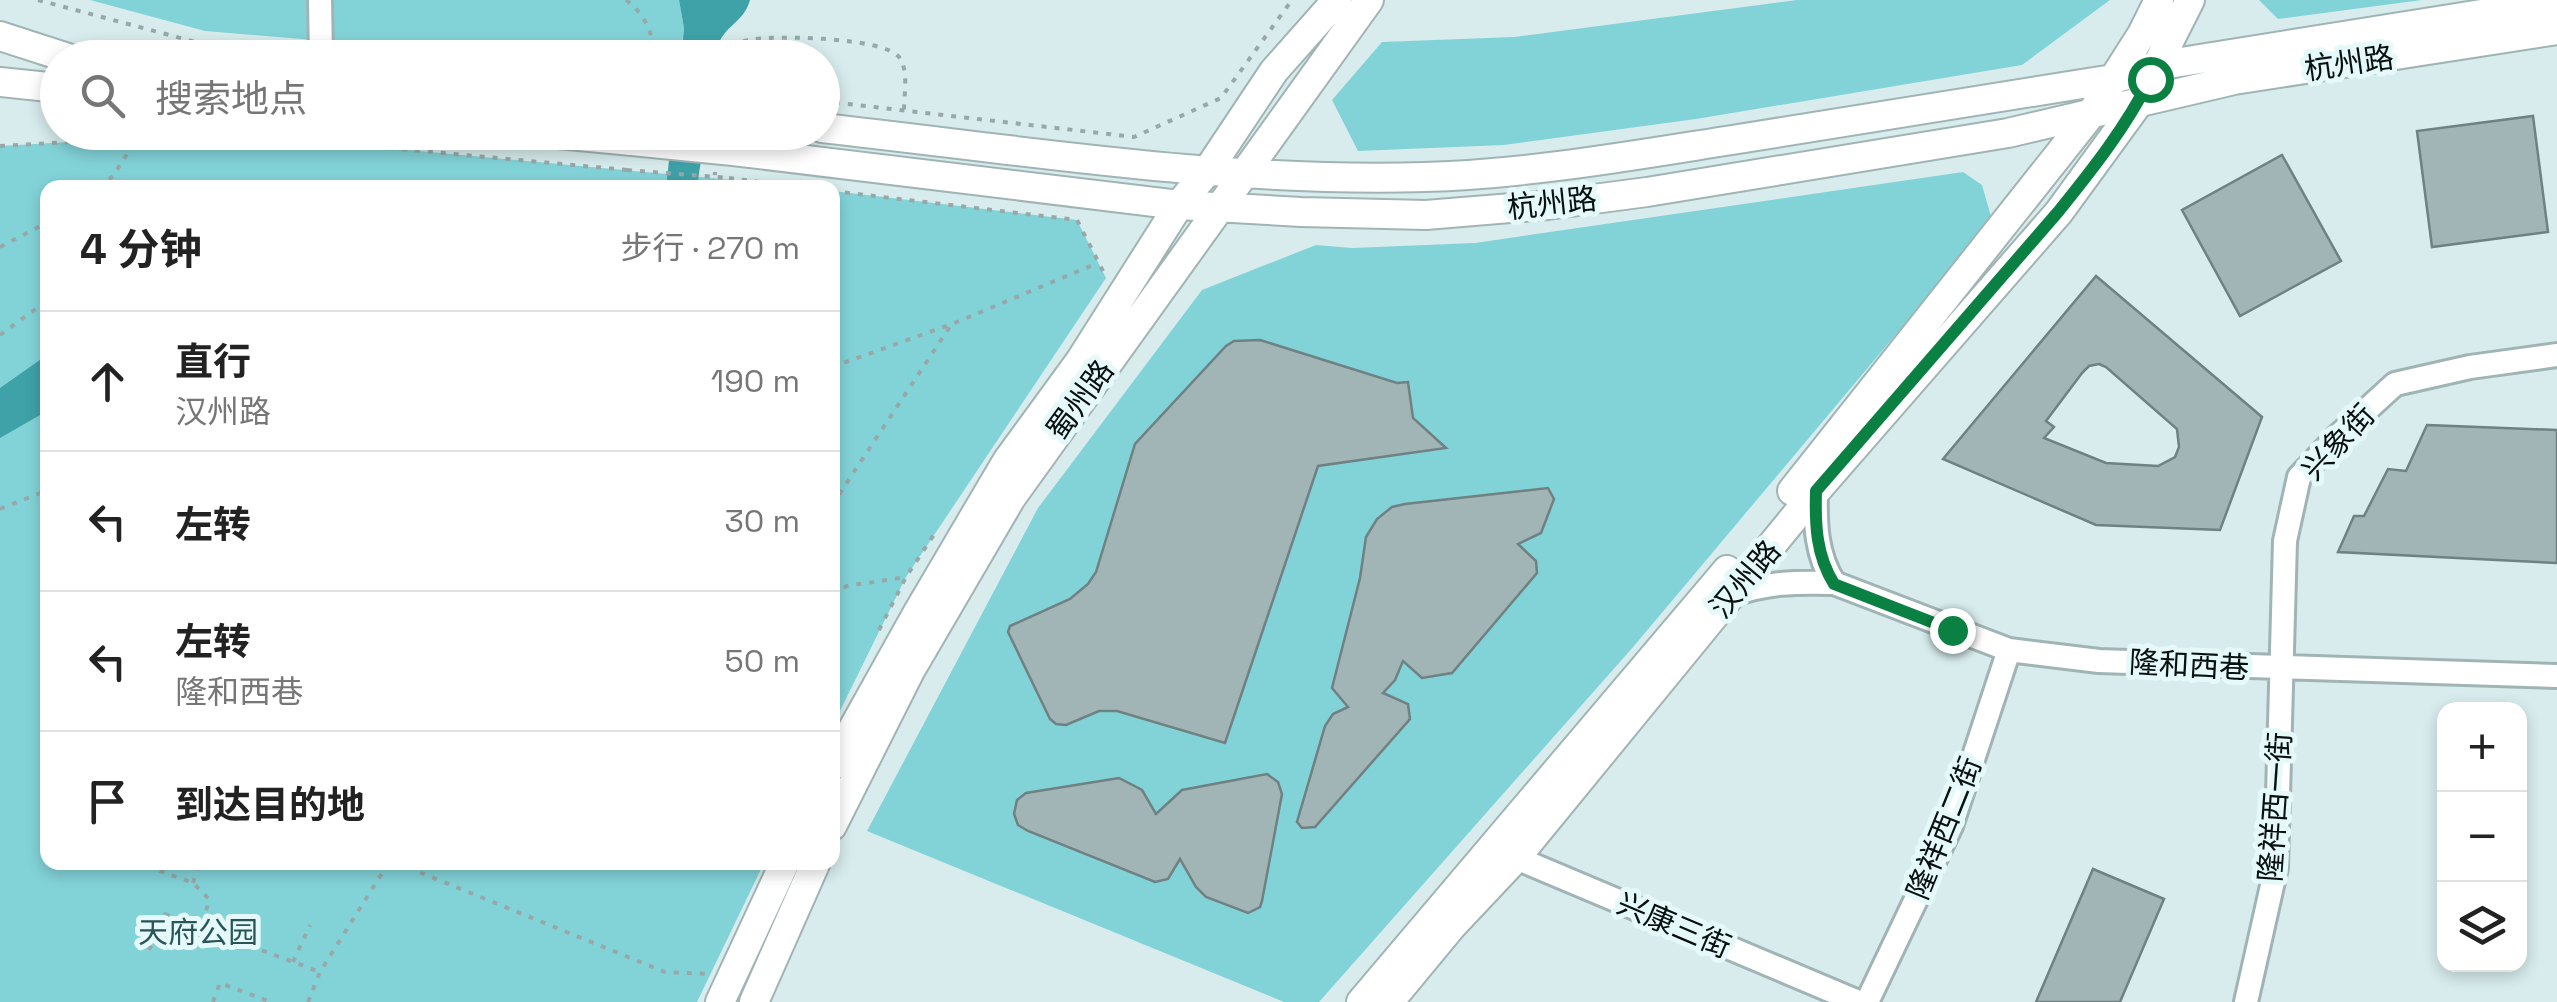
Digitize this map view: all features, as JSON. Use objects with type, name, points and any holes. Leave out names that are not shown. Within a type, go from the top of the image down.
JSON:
[{"type":"main road","name":"蜀州路","points":[[840,752],[1007,461],[1080,361],[1179,205],[1208,170],[1274,71],[1337,0]]},
{"type":"main road","name":"蜀州路","points":[[840,810],[910,671],[1011,498],[1369,0]]},
{"type":"main road","name":"汉州路","points":[[1389,1002],[2091,114],[2159,0]]},
{"type":"main road","name":"汉州路","points":[[1361,1002],[1504,853],[2058,212],[2137,105],[2190,0]]},
{"type":"main road","name":"杭州路","points":[[840,130],[1243,174],[1429,177],[1552,168],[2113,79],[2156,66],[2557,2]]},
{"type":"main road","name":"杭州路","points":[[669,150],[731,165],[1179,205],[1426,214],[1548,205],[2008,133],[2234,80],[2557,30]]},
{"type":"main road","points":[[0,36],[40,49]]},
{"type":"main road","points":[[0,51],[40,56]]},
{"type":"main road","points":[[0,82],[40,87]]},
{"type":"main road","points":[[0,90],[40,88]]},
{"type":"main road","points":[[720,1002],[780,870]]},
{"type":"main road","points":[[754,1002],[812,870]]},
{"type":"street","points":[[320,0],[321,40]]},
{"type":"street","name":"兴象街","points":[[2282,670],[2285,540],[2299,478],[2395,384],[2470,367],[2557,355]]},
{"type":"street","points":[[1816,491],[1816,535],[1824,567],[1834,584]]},
{"type":"street","name":"隆和西巷","points":[[1729,596],[1757,585],[1783,582],[1834,584],[2008,650],[2099,661],[2282,670],[2557,676]]},
{"type":"street","name":"隆祥西二街","points":[[1867,1002],[1951,826],[2008,650]]},
{"type":"street","name":"隆祥西一街","points":[[2246,1002],[2276,868],[2282,670]]},
{"type":"street","name":"兴康三街","points":[[1504,853],[1858,1002]]},
{"type":"path","points":[[38,0],[188,40]]},
{"type":"path","points":[[626,0],[651,32],[652,40]]},
{"type":"path","points":[[840,103],[1134,137],[1221,98],[1292,0]]},
{"type":"path","points":[[753,40],[806,40]]},
{"type":"path","points":[[840,42],[885,48],[899,56],[904,69],[904,110]]},
{"type":"path","points":[[0,146],[40,143]]},
{"type":"path","points":[[108,180],[130,150]]},
{"type":"path","points":[[410,150],[627,170],[731,165],[780,180]]},
{"type":"path","points":[[840,192],[1076,220],[1106,278]]},
{"type":"path","points":[[0,247],[40,226]]},
{"type":"path","points":[[840,364],[952,324],[1098,262]]},
{"type":"path","points":[[0,335],[40,306]]},
{"type":"path","points":[[840,492],[952,324]]},
{"type":"path","points":[[0,509],[40,493]]},
{"type":"path","points":[[873,643],[906,578],[937,530]]},
{"type":"path","points":[[840,589],[906,578]]},
{"type":"path","points":[[157,870],[192,883],[209,899],[202,928]]},
{"type":"path","points":[[192,883],[196,870]]},
{"type":"path","points":[[308,1002],[320,972],[384,870]]},
{"type":"path","points":[[420,870],[665,972],[709,974]]},
{"type":"path","points":[[149,950],[165,914],[320,972]]},
{"type":"path","points":[[293,962],[310,926]]},
{"type":"path","points":[[213,1002],[220,982],[271,1002]]},
{"type":"green space","points":[[90,0],[679,0],[684,28],[682,40],[313,40],[205,31]]},
{"type":"green space","points":[[1797,0],[2110,0],[2022,65],[1696,119],[1504,145],[1358,151],[1332,100],[1382,42],[1514,37]]},
{"type":"green space","points":[[2259,0],[2422,0],[2278,19]]},
{"type":"green space","name":"天府公园","points":[[40,144],[40,150],[409,150],[731,180],[40,180],[40,870],[761,870],[697,1002],[0,1002],[0,146]]},
{"type":"green space","points":[[1963,172],[1982,185],[1992,220],[1634,646],[1319,1002],[1284,1002],[867,831],[1038,508],[1202,290],[1316,245],[1352,248],[1475,243]]},
{"type":"green space","points":[[840,192],[1077,220],[1106,278],[906,577],[840,711]]},
{"type":"shaded area","points":[[679,0],[750,0],[721,40],[683,40]]},
{"type":"shaded area","points":[[670,150],[702,150],[698,180],[667,180]]},
{"type":"shaded area","points":[[40,360],[40,415],[0,438],[0,388]]},
{"type":"building","points":[[2533,116],[2548,232],[2432,247],[2417,131]]},
{"type":"building","points":[[2282,155],[2341,261],[2240,316],[2182,210]]},
{"type":"building","points":[[2096,276],[2262,417],[2220,530],[2096,525],[1943,459]],"holes":[[[2089,366],[2106,367],[2177,429],[2179,447],[2175,457],[2158,466],[2106,463],[2044,438],[2054,427],[2046,421],[2082,373]]]},
{"type":"building","points":[[1260,340],[1397,383],[1408,382],[1413,418],[1446,448],[1318,466],[1225,743],[1117,711],[1099,711],[1066,725],[1056,724],[1050,719],[1008,632],[1010,626],[1070,599],[1088,584],[1096,572],[1135,444],[1226,346],[1234,341]]},
{"type":"building","points":[[2427,425],[2557,430],[2557,563],[2338,552],[2354,516],[2364,516],[2388,469],[2406,471]]},
{"type":"building","points":[[1548,488],[1554,499],[1541,533],[1518,544],[1536,561],[1537,573],[1452,673],[1422,678],[1403,661],[1395,680],[1383,693],[1408,704],[1410,719],[1315,827],[1302,828],[1297,822],[1325,726],[1333,714],[1348,707],[1332,688],[1360,578],[1366,537],[1377,519],[1392,507],[1405,504]]},
{"type":"building","points":[[1267,774],[1278,782],[1282,794],[1262,901],[1260,907],[1248,913],[1206,897],[1180,859],[1168,879],[1155,882],[1028,831],[1018,825],[1014,814],[1017,800],[1026,793],[1119,778],[1142,790],[1156,814],[1182,790]]},
{"type":"building","points":[[2093,869],[2164,899],[2120,1002],[2036,1002]]},
{"type":"route","points":[[1952,630],[1834,584],[1824,567],[1816,535],[1816,491],[2058,212],[2137,105],[2150,79]]}]
